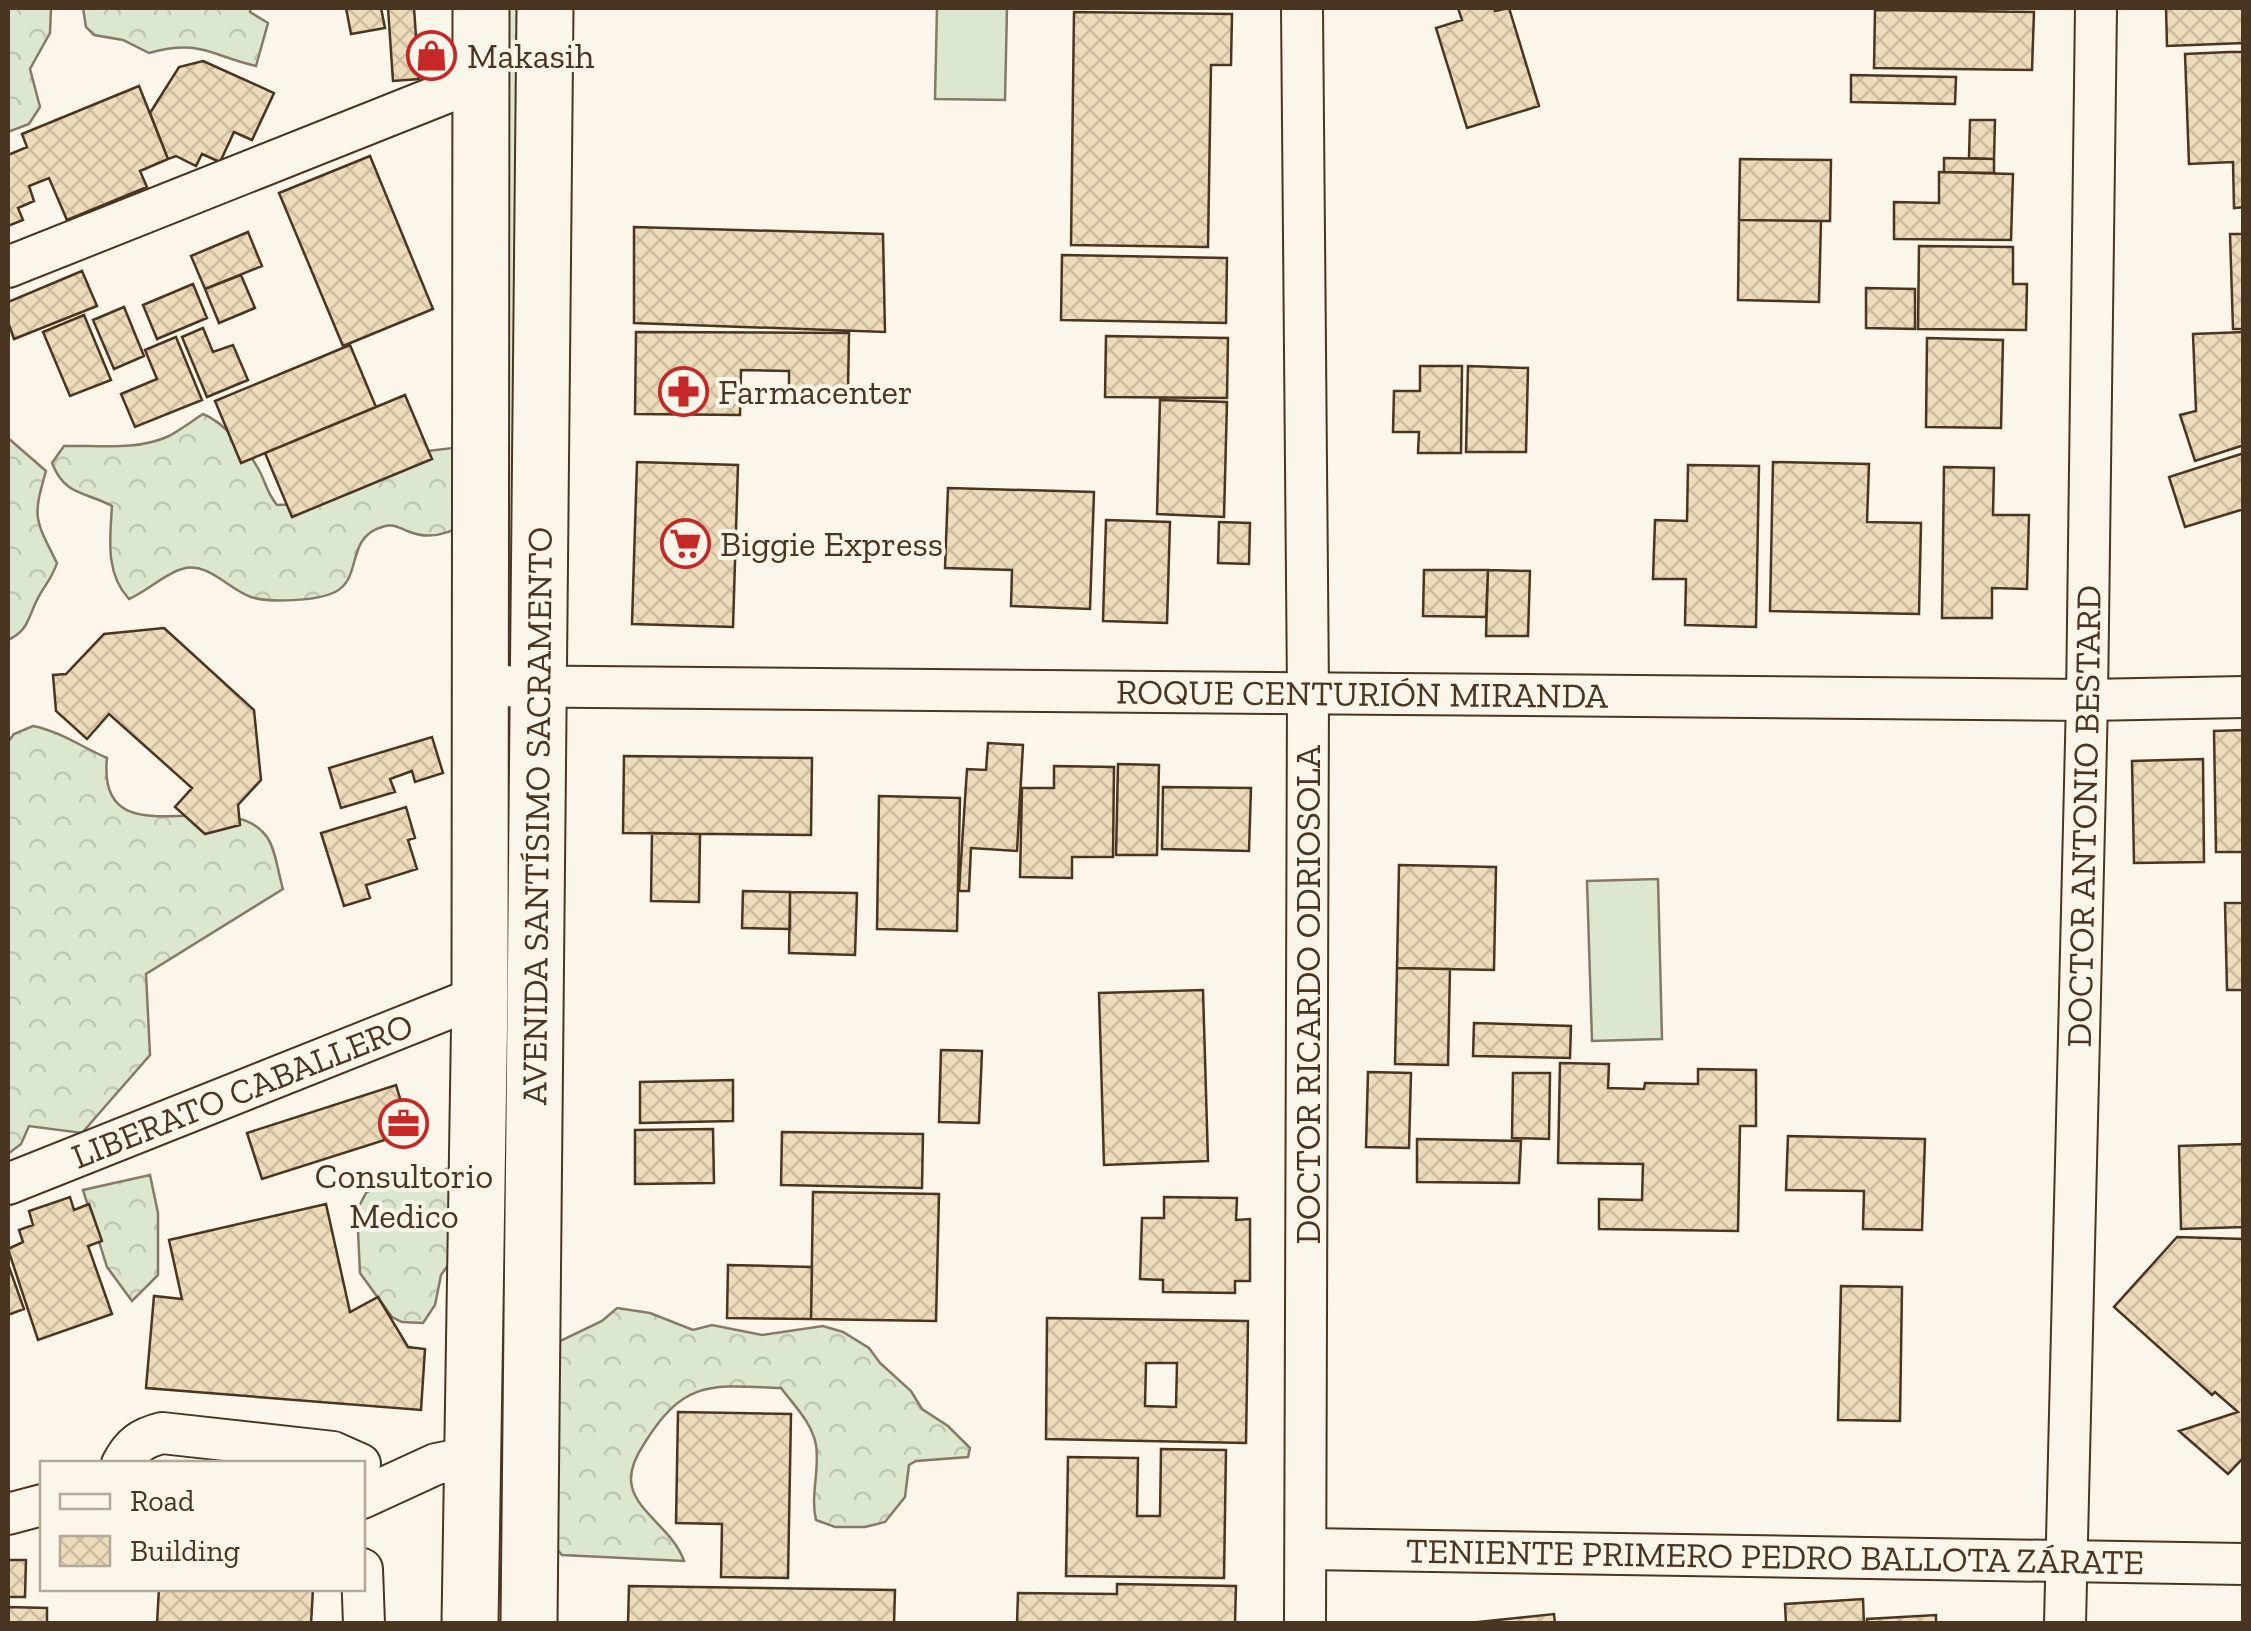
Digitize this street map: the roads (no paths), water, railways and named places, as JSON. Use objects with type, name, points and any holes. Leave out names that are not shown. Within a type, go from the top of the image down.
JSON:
[{"type":"main road","name":"AVENIDA SANTÍSIMO SACRAMENTO","points":[[470,1624],[480,996],[481,8]]},
{"type":"main road","name":"AVENIDA SANTÍSIMO SACRAMENTO","points":[[528,1624],[545,8]]},
{"type":"main road","points":[[472,1457],[530,1448]]},
{"type":"street","name":"DOCTOR RICARDO ODRIOSOLA","points":[[1302,8],[1308,692],[1305,1624]]},
{"type":"street","name":"DOCTOR ANTONIO BESTARD","points":[[2065,1624],[2087,700],[2096,8]]},
{"type":"street","points":[[8,267],[481,79]]},
{"type":"street","name":"ROQUE CENTURIÓN MIRANDA","points":[[480,686],[2087,700],[2244,698]]},
{"type":"street","name":"LIBERATO CABALLERO","points":[[8,1184],[480,996]]},
{"type":"street","points":[[124,1461],[142,1438],[162,1433],[333,1452],[355,1461]]},
{"type":"street","points":[[374,1469],[472,1457]]},
{"type":"street","points":[[8,1514],[40,1506]]},
{"type":"street","name":"TENIENTE PRIMERO PEDRO BALLOTA ZÁRATE","points":[[1306,1550],[2244,1564]]},
{"type":"street","points":[[363,1591],[364,1624]]},
{"type":"place","name":"Makasih","points":[[432,56]]},
{"type":"place","name":"Farmacenter","points":[[683,392]]},
{"type":"place","name":"Biggie Express","points":[[685,544]]},
{"type":"place","name":"Consultorio Medico","points":[[404,1124]]}]
